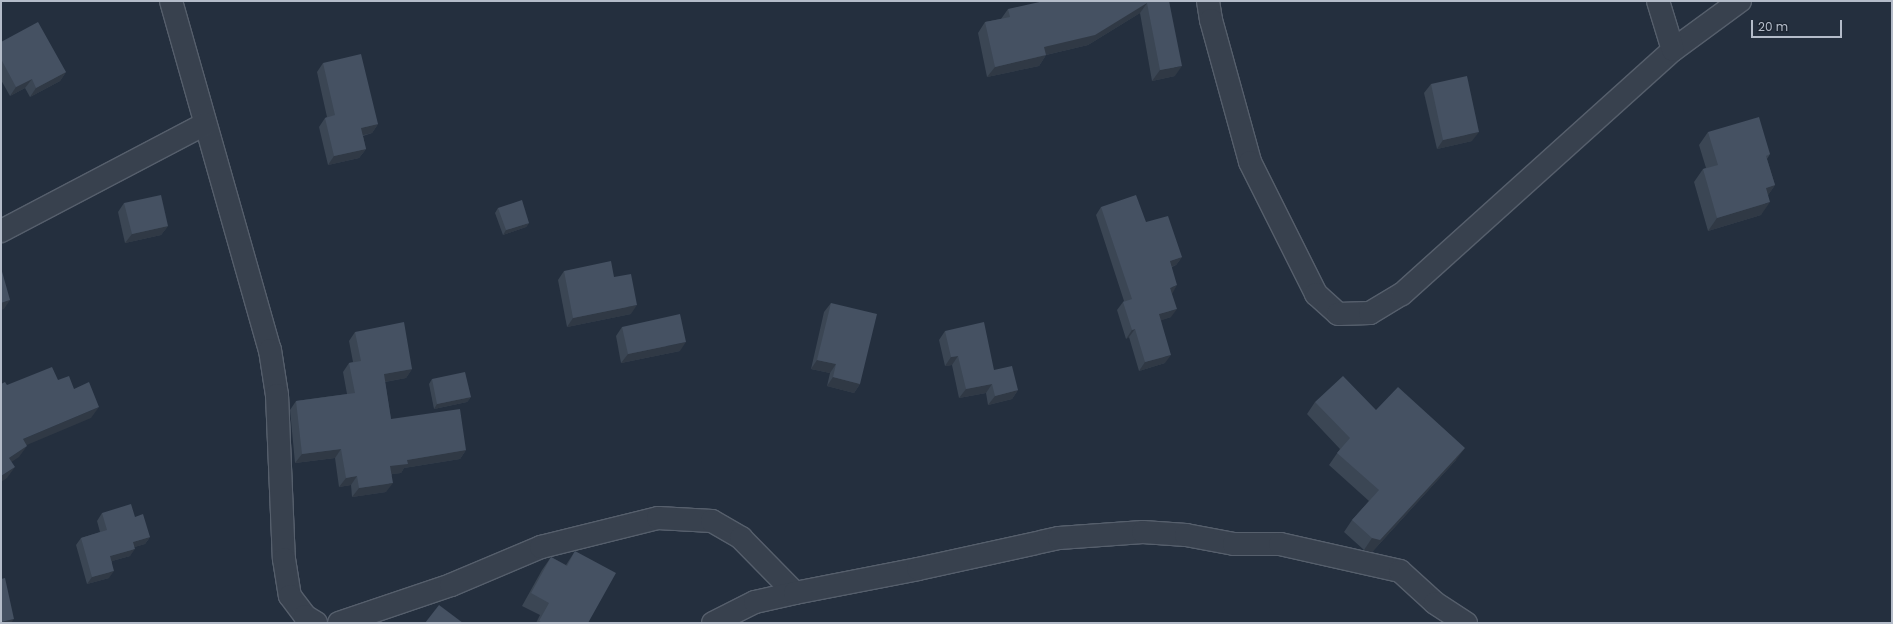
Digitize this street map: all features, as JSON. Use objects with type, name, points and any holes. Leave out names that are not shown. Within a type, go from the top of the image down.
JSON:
[{"type":"street","points":[[171,1],[204,124],[270,350],[277,395],[284,559],[290,596],[304,616],[316,623]]},
{"type":"street","points":[[1208,1],[1211,20],[1250,162],[1316,294],[1338,314],[1370,313],[1402,294],[1673,50],[1740,1]]},
{"type":"street","points":[[1658,1],[1673,50]]},
{"type":"street","points":[[1,230],[204,124]]},
{"type":"street","points":[[339,623],[451,585],[541,547],[658,518],[712,521],[741,538],[795,593]]},
{"type":"street","points":[[713,623],[755,602],[795,593],[911,571],[1059,538],[1143,532],[1186,535],[1234,544],[1280,544],[1400,571],[1435,603],[1466,623]]},
{"type":"building","points":[[1044,1],[1169,1],[1182,66],[1160,70],[1147,3],[1095,35],[1044,47],[1046,55],[995,67],[985,22],[1010,17],[1008,9]]},
{"type":"building","points":[[38,22],[66,72],[36,88],[32,79],[16,87],[1,59],[1,42]]},
{"type":"building","points":[[361,54],[378,124],[361,128],[366,149],[334,156],[325,118],[335,115],[323,63]]},
{"type":"building","points":[[1467,76],[1479,132],[1443,140],[1431,84]]},
{"type":"building","points":[[1759,117],[1770,154],[1766,156],[1775,185],[1766,188],[1770,202],[1717,218],[1703,169],[1718,165],[1708,132]]},
{"type":"building","points":[[161,195],[168,226],[132,234],[124,203]]},
{"type":"building","points":[[1136,195],[1146,222],[1168,216],[1182,257],[1170,261],[1177,285],[1170,288],[1177,309],[1159,314],[1171,355],[1145,362],[1135,329],[1132,330],[1123,302],[1132,299],[1101,207]]},
{"type":"building","points":[[522,200],[529,223],[506,230],[498,208]]},
{"type":"building","points":[[611,261],[614,277],[631,274],[637,305],[573,318],[564,271]]},
{"type":"building","points":[[1,268],[10,300],[1,303]]},
{"type":"building","points":[[831,303],[877,314],[860,384],[833,377],[836,364],[817,360]]},
{"type":"building","points":[[680,314],[686,342],[628,354],[622,327]]},
{"type":"building","points":[[404,322],[412,369],[384,374],[391,419],[460,409],[466,450],[407,460],[408,464],[390,466],[393,483],[359,488],[357,476],[346,478],[341,449],[302,454],[296,401],[355,393],[349,363],[361,361],[355,332]]},
{"type":"building","points":[[984,322],[994,370],[1012,366],[1018,390],[995,396],[992,384],[966,389],[958,356],[951,357],[945,331]]},
{"type":"building","points":[[52,367],[58,380],[69,376],[74,389],[89,382],[99,407],[23,439],[27,446],[9,458],[15,467],[1,476],[1,384],[5,382],[7,385]]},
{"type":"building","points":[[465,372],[471,397],[437,404],[432,379]]},
{"type":"building","points":[[1343,376],[1376,410],[1398,387],[1465,448],[1380,540],[1372,538],[1352,520],[1379,490],[1337,453],[1350,438],[1315,402]]},
{"type":"building","points":[[131,504],[135,517],[143,514],[150,537],[133,542],[135,549],[110,556],[114,571],[92,577],[81,538],[107,530],[102,513]]},
{"type":"building","points":[[575,551],[616,573],[588,623],[543,623],[539,621],[549,603],[531,593],[551,557],[567,566]]},
{"type":"building","points":[[5,578],[14,619],[1,622],[1,579]]},
{"type":"building","points":[[439,605],[463,623],[425,623]]}]
